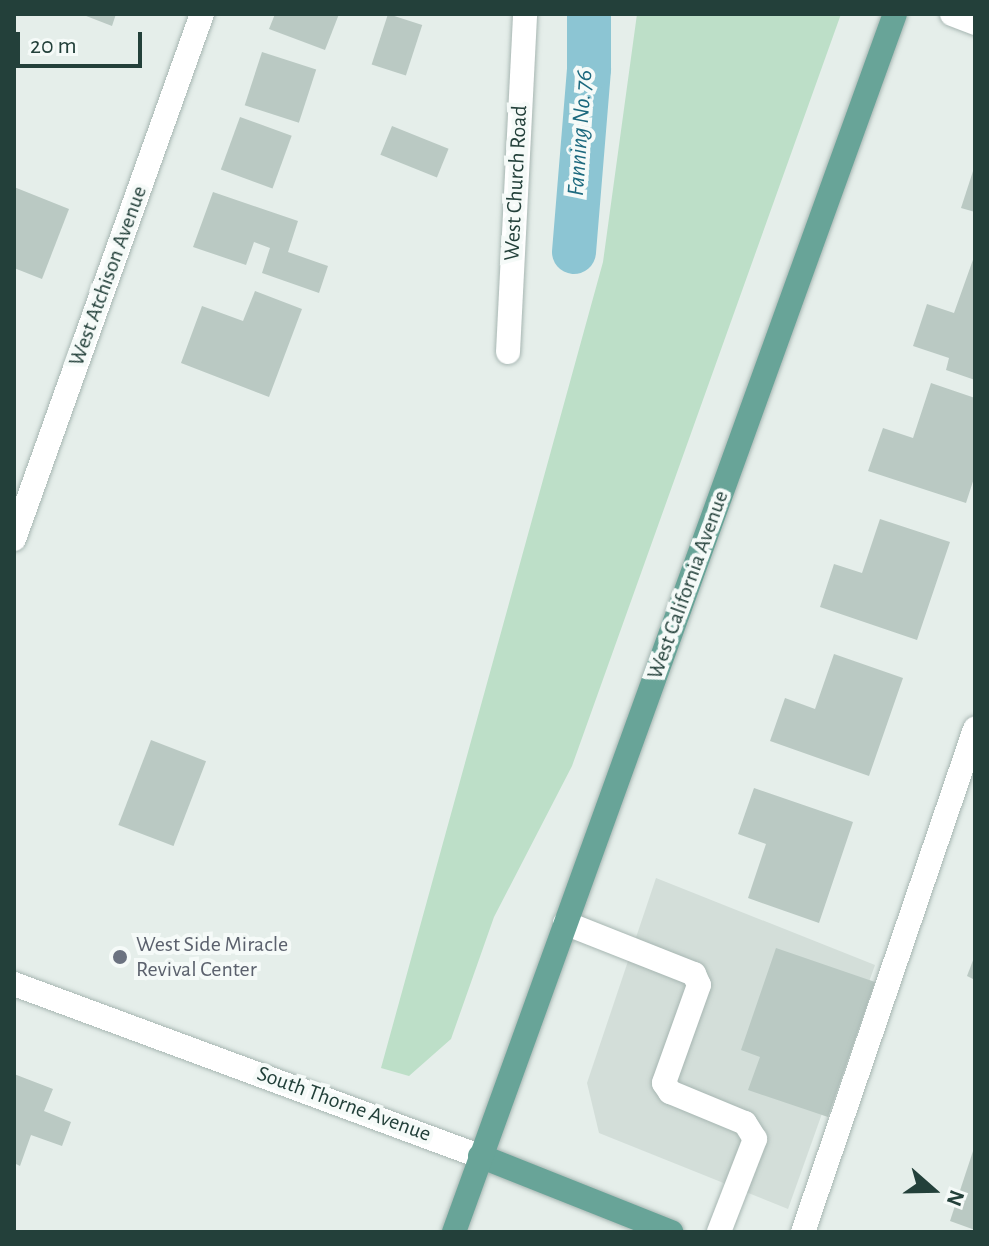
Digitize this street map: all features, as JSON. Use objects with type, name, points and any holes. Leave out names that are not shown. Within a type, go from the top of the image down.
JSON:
[{"type":"main road","name":"West California Avenue","points":[[454,1232],[895,14]]},
{"type":"main road","name":"South Thorne Avenue","points":[[480,1156],[671,1232]]},
{"type":"street","name":"West Atchison Avenue","points":[[14,539],[202,14]]},
{"type":"street","name":"West Church Road","points":[[508,352],[525,14]]},
{"type":"street","points":[[952,14],[975,23]]},
{"type":"street","points":[[803,1232],[975,729]]},
{"type":"street","points":[[565,923],[694,974],[699,985],[664,1083],[670,1092],[745,1123],[755,1139],[719,1232]]},
{"type":"street","name":"South Thorne Avenue","points":[[14,984],[480,1156]]},
{"type":"shaded area","points":[[656,878],[875,965],[788,1209],[599,1133],[587,1083]]},
{"type":"green space","points":[[637,14],[841,14],[572,766],[494,917],[451,1039],[409,1076],[381,1068],[603,262]]},
{"type":"building","points":[[81,14],[116,14],[112,26]]},
{"type":"building","points":[[275,14],[339,14],[325,50],[269,29]]},
{"type":"building","points":[[388,14],[422,25],[406,76],[372,64]]},
{"type":"building","points":[[262,52],[316,70],[299,123],[245,105]]},
{"type":"building","points":[[240,117],[292,136],[273,188],[221,170]]},
{"type":"building","points":[[392,126],[449,149],[437,178],[380,155]]},
{"type":"building","points":[[975,169],[975,212],[961,208]]},
{"type":"building","points":[[14,187],[69,209],[42,279],[14,268]]},
{"type":"building","points":[[213,192],[298,221],[288,252],[328,266],[319,293],[262,273],[270,248],[254,242],[246,265],[193,247]]},
{"type":"building","points":[[975,254],[975,380],[946,370],[949,358],[913,346],[927,304],[954,313]]},
{"type":"building","points":[[255,291],[302,309],[269,397],[181,363],[202,306],[243,321]]},
{"type":"building","points":[[931,383],[975,398],[975,475],[966,503],[868,471],[883,428],[913,438]]},
{"type":"building","points":[[880,519],[950,542],[917,640],[820,607],[834,564],[862,573]]},
{"type":"building","points":[[834,654],[903,678],[869,776],[770,741],[785,698],[815,709]]},
{"type":"building","points":[[151,740],[206,761],[173,846],[118,825]]},
{"type":"building","points":[[754,788],[853,822],[819,923],[748,898],[766,844],[738,834]]},
{"type":"building","points":[[776,948],[875,982],[828,1117],[748,1090],[760,1057],[741,1050]]},
{"type":"building","points":[[975,955],[975,980],[967,976]]},
{"type":"building","points":[[14,1074],[53,1089],[44,1111],[71,1122],[62,1146],[31,1135],[20,1166],[14,1163]]},
{"type":"building","points":[[975,1148],[975,1230],[950,1221]]},
{"type":"waterway","name":"Fanning No. 76","points":[[574,252],[589,69],[589,14]]},
{"type":"place","name":"West Side Miracle Revival Center","points":[[120,957]]}]
